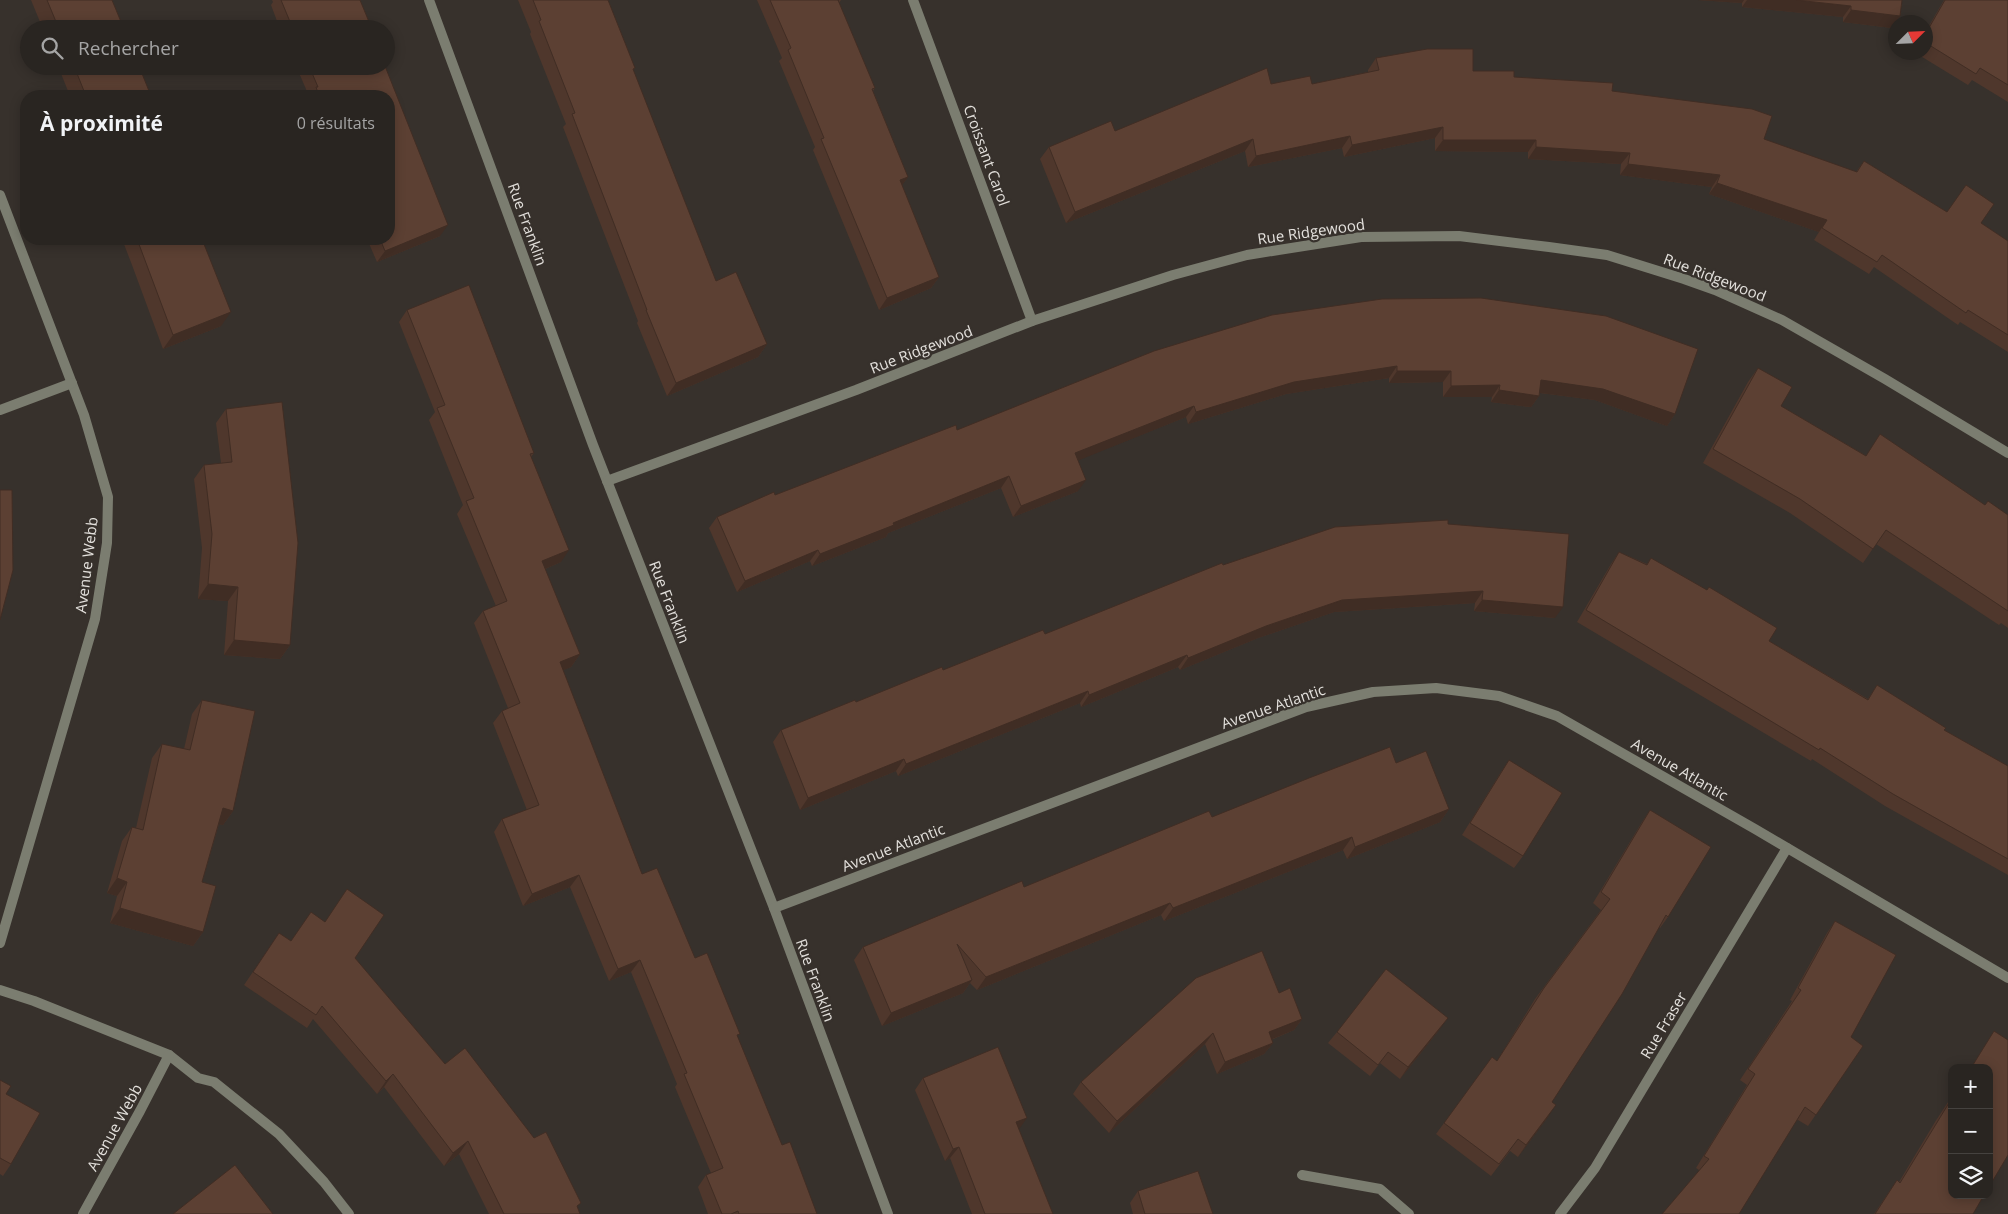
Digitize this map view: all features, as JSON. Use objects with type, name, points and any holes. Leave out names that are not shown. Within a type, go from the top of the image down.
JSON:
[{"type":"street","name":"Rue Franklin","points":[[430,0],[607,481],[774,908],[888,1214]]},
{"type":"street","name":"Croissant Carol","points":[[913,0],[1032,321]]},
{"type":"street","name":"Avenue Webb","points":[[0,195],[72,383],[94,447],[108,497],[107,543],[95,619],[0,943]]},
{"type":"street","name":"Rue Ridgewood","points":[[607,481],[856,390],[1032,321],[1173,275],[1246,255],[1360,237],[1459,236],[1607,255],[1650,267],[1715,290],[1782,320],[1885,378],[2008,454]]},
{"type":"street","points":[[0,410],[72,383]]},
{"type":"street","name":"Avenue Atlantic","points":[[774,908],[1306,707],[1373,692],[1436,688],[1499,696],[1557,716],[2008,978]]},
{"type":"street","name":"Rue Fraser","points":[[1560,1214],[1595,1168],[1787,848]]},
{"type":"street","points":[[0,990],[34,1001],[169,1055],[198,1078],[214,1082],[279,1134],[324,1182],[349,1214]]},
{"type":"street","name":"Avenue Webb","points":[[83,1214],[140,1112],[169,1055]]},
{"type":"street","points":[[1302,1175],[1380,1189],[1410,1214]]},
{"type":"building","points":[[47,0],[112,0],[120,20],[55,20]]},
{"type":"building","points":[[281,0],[360,0],[368,20],[289,20]]},
{"type":"building","points":[[533,0],[608,0],[716,281],[736,272],[767,344],[676,383],[646,310],[572,114],[575,113],[539,21],[541,20]]},
{"type":"building","points":[[770,0],[838,0],[875,88],[872,89],[908,177],[900,180],[939,277],[887,298],[821,139],[824,138],[788,50],[791,48]]},
{"type":"building","points":[[1796,0],[1902,0],[1900,15],[1851,10],[1851,6]]},
{"type":"building","points":[[1945,0],[2008,0],[2008,85],[1980,68],[1976,74],[1933,47],[1933,21]]},
{"type":"building","points":[[1427,49],[1473,49],[1473,71],[1514,71],[1514,77],[1613,83],[1612,91],[1752,109],[1772,116],[1764,139],[1857,172],[1864,161],[1947,212],[1966,185],[1994,204],[1981,223],[2008,241],[2008,335],[1968,310],[1966,313],[1882,255],[1877,262],[1822,228],[1827,220],[1717,183],[1720,175],[1628,164],[1630,153],[1536,147],[1536,140],[1443,140],[1443,127],[1352,145],[1350,136],[1256,156],[1253,139],[1075,212],[1049,147],[1111,121],[1115,131],[1267,68],[1271,84],[1310,76],[1312,84],[1379,70],[1376,58]]},
{"type":"building","points":[[78,75],[143,75],[149,90],[84,90]]},
{"type":"building","points":[[313,75],[389,75],[395,90],[317,90],[316,87],[318,87]]},
{"type":"building","points":[[395,91],[448,225],[385,251],[382,245],[395,245]]},
{"type":"building","points":[[139,245],[204,245],[231,312],[173,335]]},
{"type":"building","points":[[469,285],[534,453],[530,454],[569,550],[542,561],[580,654],[560,662],[642,874],[657,868],[695,958],[707,953],[740,1034],[737,1035],[782,1145],[790,1142],[817,1214],[739,1214],[738,1211],[731,1214],[722,1214],[706,1175],[723,1168],[684,1074],[687,1073],[640,960],[618,969],[579,875],[532,894],[502,819],[539,805],[502,711],[520,703],[483,611],[507,601],[466,501],[474,498],[437,408],[445,405],[407,310]]},
{"type":"building","points":[[1481,298],[1606,316],[1698,349],[1675,414],[1603,389],[1541,380],[1539,396],[1499,390],[1500,385],[1451,386],[1451,371],[1397,371],[1397,366],[1294,382],[1196,412],[1194,406],[1075,453],[1086,480],[1021,506],[1009,476],[893,523],[894,525],[820,554],[818,550],[745,581],[717,517],[774,492],[775,495],[956,425],[957,430],[1154,351],[1272,315],[1382,299]]},
{"type":"building","points":[[1758,368],[1792,387],[1781,406],[1866,456],[1880,434],[1985,505],[1988,501],[2008,515],[2008,611],[1886,530],[1873,549],[1800,499],[1713,449]]},
{"type":"building","points":[[282,402],[298,543],[290,645],[234,640],[238,587],[208,584],[212,534],[204,465],[232,462],[226,409]]},
{"type":"building","points":[[0,490],[12,490],[13,570],[0,620]]},
{"type":"building","points":[[1448,520],[1448,524],[1569,534],[1563,607],[1482,600],[1483,591],[1342,600],[1266,626],[1188,658],[1187,655],[1089,695],[1088,691],[906,764],[904,759],[808,798],[781,730],[942,667],[943,670],[1043,630],[1045,634],[1222,563],[1223,565],[1335,527]]},
{"type":"building","points":[[1619,552],[1647,565],[1651,558],[1707,590],[1709,587],[1777,628],[1769,641],[1868,700],[1877,685],[1946,728],[1944,730],[2008,766],[2008,859],[1893,794],[1820,748],[1819,750],[1586,610]]},
{"type":"building","points":[[202,700],[255,711],[233,811],[223,808],[202,882],[216,886],[203,932],[120,908],[127,882],[117,878],[132,827],[143,830],[162,744],[190,750]]},
{"type":"building","points":[[1390,747],[1396,763],[1426,751],[1449,809],[1355,847],[1352,837],[1173,908],[1170,903],[986,977],[957,944],[972,980],[891,1013],[863,947],[1022,881],[1024,887],[1209,811],[1212,817]]},
{"type":"building","points":[[1509,760],[1562,793],[1523,856],[1470,823]]},
{"type":"building","points":[[1650,810],[1711,847],[1668,917],[1666,915],[1622,994],[1552,1102],[1556,1105],[1526,1145],[1518,1139],[1499,1164],[1444,1123],[1492,1057],[1497,1061],[1544,988],[1610,899],[1601,892]]},
{"type":"building","points":[[347,889],[384,915],[355,958],[445,1064],[465,1048],[534,1138],[546,1132],[581,1203],[577,1206],[580,1214],[504,1214],[468,1141],[453,1153],[393,1074],[386,1081],[322,1006],[316,1015],[253,972],[279,933],[291,941],[311,912],[325,922]]},
{"type":"building","points":[[1835,921],[1896,955],[1851,1037],[1863,1046],[1816,1115],[1805,1107],[1739,1214],[1662,1214],[1709,1159],[1704,1156],[1755,1074],[1748,1069],[1801,990],[1798,988]]},
{"type":"building","points":[[1262,951],[1279,993],[1290,988],[1302,1019],[1269,1032],[1273,1043],[1225,1062],[1213,1033],[1117,1121],[1081,1082],[1196,978]]},
{"type":"building","points":[[1386,969],[1448,1018],[1408,1067],[1388,1052],[1378,1065],[1337,1032]]},
{"type":"building","points":[[1994,1031],[2008,1040],[2008,1155],[1993,1180],[1993,1064],[1973,1064]]},
{"type":"building","points":[[998,1047],[1027,1118],[1016,1122],[1053,1214],[985,1214],[959,1147],[953,1149],[923,1078]]},
{"type":"building","points":[[0,1080],[11,1086],[6,1094],[40,1113],[11,1164],[0,1158]]},
{"type":"building","points":[[1948,1105],[1948,1199],[1982,1199],[1973,1214],[1875,1214],[1897,1180],[1900,1183]]},
{"type":"building","points":[[235,1165],[273,1214],[173,1214]]},
{"type":"building","points":[[1198,1171],[1213,1214],[1145,1214],[1138,1191]]}]
